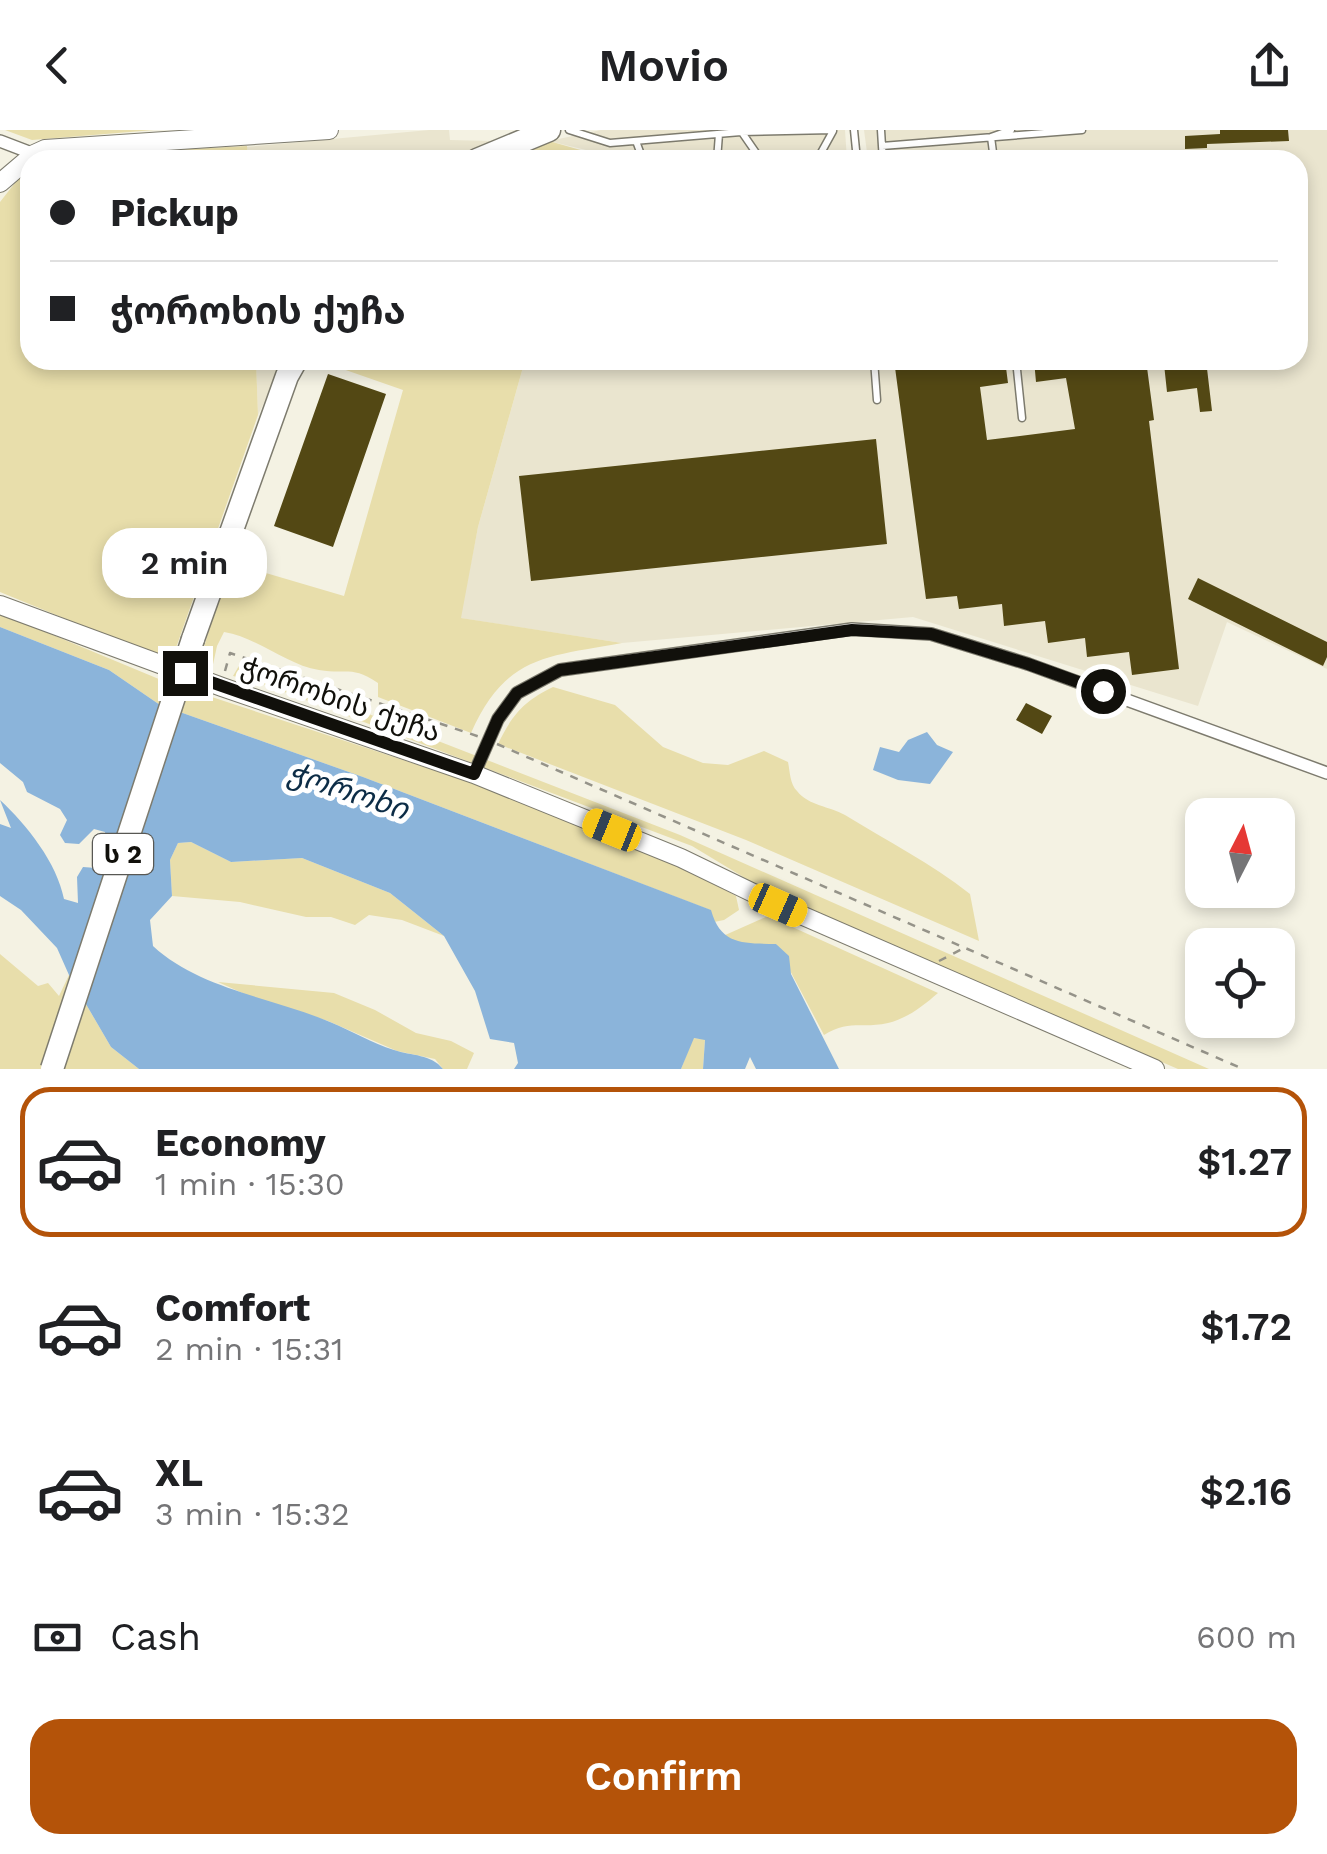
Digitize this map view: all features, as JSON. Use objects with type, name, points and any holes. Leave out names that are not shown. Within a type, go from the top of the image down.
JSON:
[{"type":"highway","points":[[499,150],[549,130]]},
{"type":"highway","name":"ს 2","points":[[52,1069],[193,638],[288,370]]},
{"type":"street","points":[[43,150],[330,130]]},
{"type":"street","points":[[0,183],[20,166]]},
{"type":"street","name":"ჭოროხის ქუჩა","points":[[0,605],[474,774],[681,858],[778,905],[1155,1069]]},
{"type":"street","points":[[474,774],[498,719],[517,693],[560,670],[852,630],[931,634],[1012,659],[1327,772]]},
{"type":"lane","points":[[569,130],[610,142],[741,131],[833,130]]},
{"type":"lane","points":[[882,130],[883,150]]},
{"type":"lane","points":[[991,138],[1010,130]]},
{"type":"lane","points":[[882,146],[1082,130]]},
{"type":"lane","points":[[718,150],[719,134]]},
{"type":"lane","points":[[991,138],[993,150]]},
{"type":"lane","points":[[636,140],[639,150]]},
{"type":"lane","points":[[875,370],[877,400]]},
{"type":"lane","points":[[1017,370],[1022,418]]},
{"type":"path","points":[[222,687],[230,654],[490,740],[1243,1069]]},
{"type":"path","points":[[924,969],[966,947]]},
{"type":"shaded area","points":[[5,130],[154,130],[32,140]]},
{"type":"shaded area","points":[[429,130],[449,130],[450,140],[491,141],[476,150],[247,147]]},
{"type":"shaded area","points":[[601,130],[845,130],[846,150],[586,150],[549,141]]},
{"type":"shaded area","points":[[864,130],[1327,130],[1327,669],[1227,622],[1198,706],[913,617],[622,643],[460,618],[478,527],[522,370],[1308,370],[1308,150],[867,150]]},
{"type":"shaded area","points":[[549,141],[580,150],[529,150]]},
{"type":"shaded area","points":[[247,146],[247,150],[171,150]]},
{"type":"shaded area","points":[[20,177],[20,370],[256,370],[258,415],[171,662],[0,592],[0,202]]},
{"type":"shaded area","points":[[256,370],[280,370],[258,415]]},
{"type":"shaded area","points":[[346,370],[522,370],[478,527],[461,618],[622,643],[550,657],[514,674],[484,707],[471,733],[378,697],[378,683],[361,674],[307,667],[224,632],[212,669],[197,671],[229,562],[344,596],[403,390]]},
{"type":"shaded area","points":[[0,613],[166,682],[473,783],[683,866],[736,896],[739,910],[714,922],[710,910],[363,777],[160,705],[109,670],[0,627]]},
{"type":"shaded area","points":[[240,664],[680,835],[1209,1069],[1178,1069],[808,910],[692,846],[258,682],[233,676]]},
{"type":"shaded area","points":[[553,687],[615,705],[663,747],[703,763],[728,765],[764,751],[788,762],[793,785],[802,796],[845,815],[970,894],[979,941],[746,840],[498,744],[520,710]]},
{"type":"shaded area","points":[[191,842],[231,862],[302,858],[390,893],[444,936],[402,920],[369,915],[355,925],[331,917],[306,917],[240,902],[172,896],[170,860],[178,843]]},
{"type":"shaded area","points":[[768,916],[938,993],[895,1021],[841,1027],[824,1035],[776,944],[740,944],[723,936]]},
{"type":"shaded area","points":[[0,954],[38,986],[48,983],[59,996],[69,975],[111,1047],[139,1069],[0,1069]]},
{"type":"shaded area","points":[[218,982],[334,993],[416,1033],[451,1041],[474,1053],[467,1069],[443,1069],[435,1059],[397,1051],[328,1021]]},
{"type":"shaded area","points":[[693,1038],[705,1039],[703,1069],[681,1069]]},
{"type":"water","name":"ჭოროხი","points":[[0,627],[109,670],[160,705],[363,777],[711,910],[721,930],[735,940],[776,944],[789,956],[791,974],[839,1069],[756,1069],[750,1057],[745,1069],[703,1069],[705,1040],[694,1038],[681,1069],[514,1069],[518,1063],[514,1043],[490,1039],[475,991],[444,936],[390,893],[302,858],[231,862],[191,842],[178,843],[170,860],[172,896],[150,920],[153,946],[214,983],[308,1014],[386,1047],[427,1058],[443,1069],[139,1069],[111,1047],[57,948],[21,910],[0,896],[0,824],[11,828],[0,800],[40,845],[64,899],[78,903],[77,877],[83,867],[96,868],[106,842],[105,832],[94,829],[79,844],[65,843],[60,835],[67,820],[60,809],[27,792],[23,782],[0,763]]},
{"type":"water","points":[[927,732],[937,745],[953,752],[930,784],[898,780],[873,770],[880,747],[899,752],[908,740]]},
{"type":"building","points":[[1220,130],[1288,130],[1289,141],[1207,144],[1207,148],[1185,149],[1185,136],[1220,134]]},
{"type":"building","points":[[895,370],[1006,370],[1008,383],[980,387],[987,440],[1075,429],[1066,378],[1036,382],[1035,370],[1147,370],[1154,420],[1149,421],[1179,669],[1132,675],[1129,652],[1087,657],[1085,638],[1048,643],[1045,621],[1004,626],[1002,604],[959,609],[957,596],[926,599]]},
{"type":"building","points":[[1165,370],[1207,370],[1212,411],[1200,412],[1197,388],[1167,392]]},
{"type":"building","points":[[328,374],[386,394],[333,547],[274,526]]},
{"type":"building","points":[[876,439],[887,544],[531,581],[519,476]]},
{"type":"building","points":[[1198,578],[1327,642],[1323,666],[1188,599]]},
{"type":"building","points":[[1026,703],[1052,716],[1042,734],[1016,720]]},
{"type":"route","points":[[185,673],[474,774],[498,719],[517,693],[560,670],[852,630],[931,634],[1103,691]]}]
